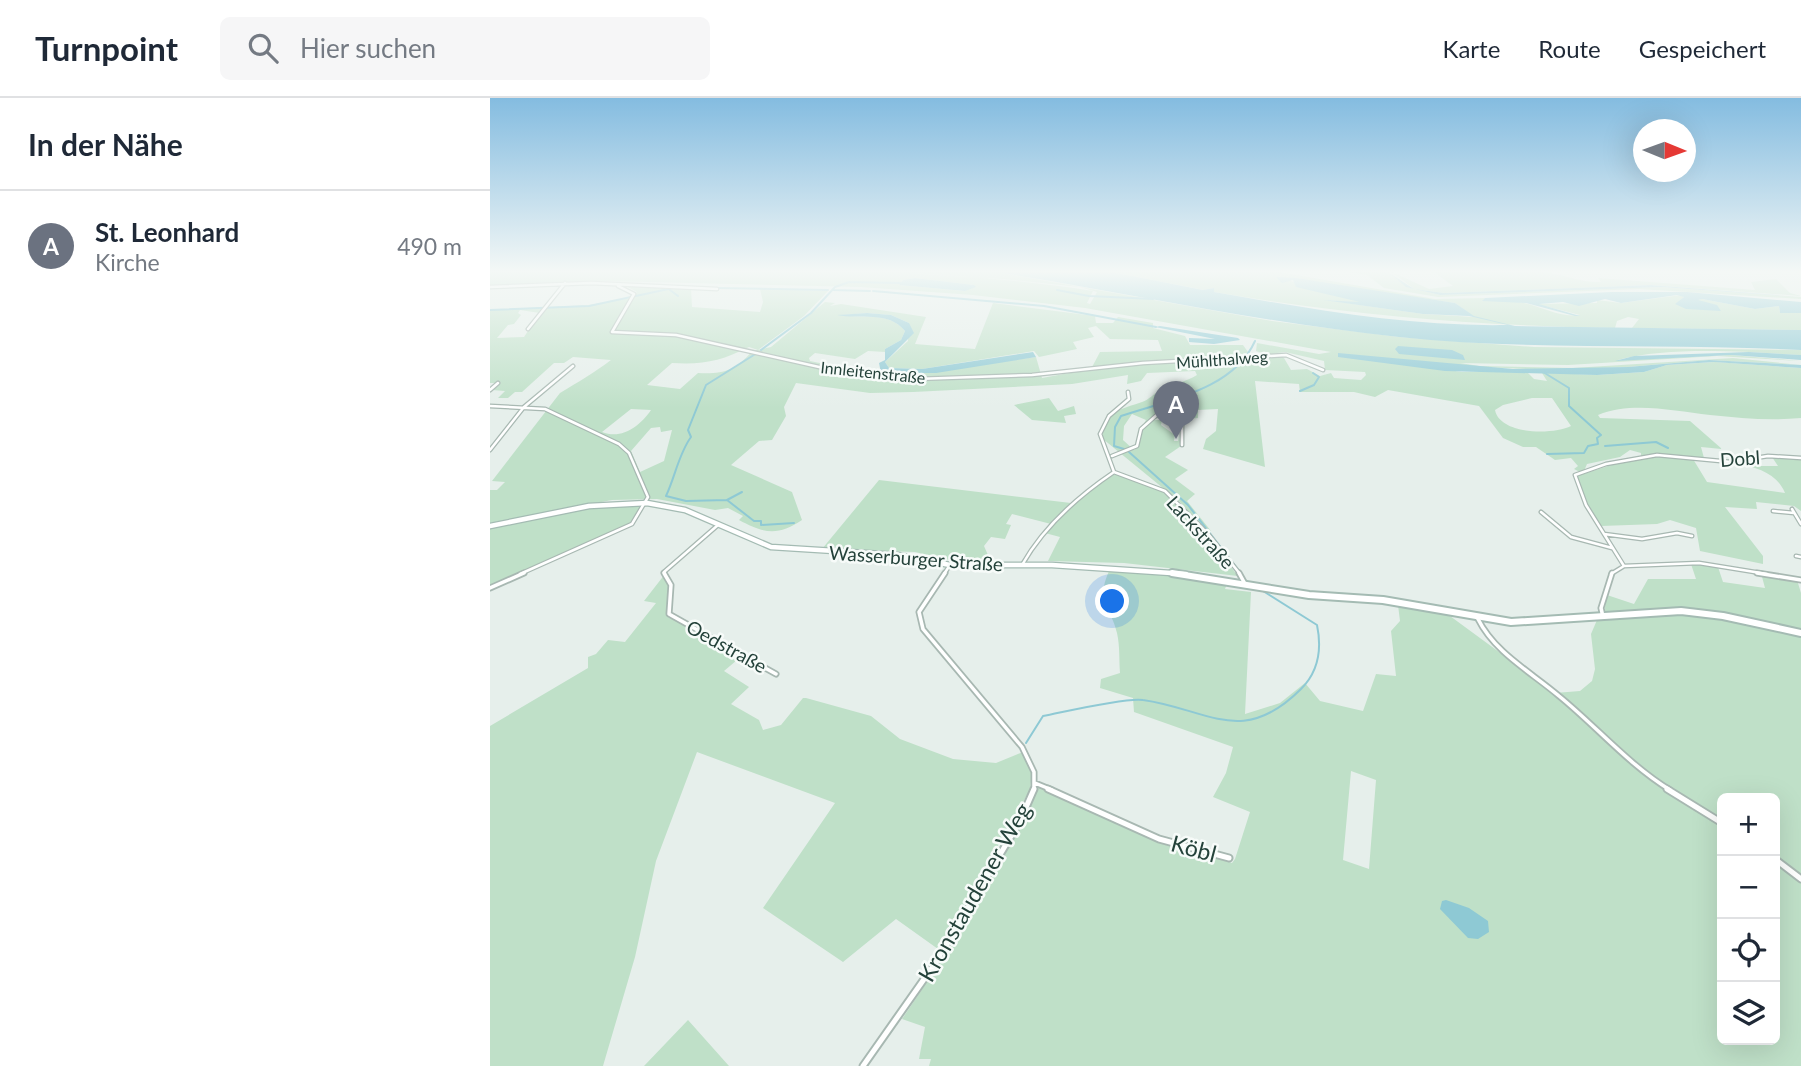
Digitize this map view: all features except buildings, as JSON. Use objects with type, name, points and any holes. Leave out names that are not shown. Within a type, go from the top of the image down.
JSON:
[{"type":"main road","name":"Wasserburger Straße","points":[[490,526],[589,506],[647,503],[685,510],[771,547],[898,555],[950,565],[1126,568],[1244,582],[1309,595],[1383,600],[1478,619],[1527,622],[1697,612],[1801,633]]},
{"type":"street","points":[[528,329],[537,317]]},
{"type":"street","name":"Innleitenstraße","points":[[621,317],[612,332],[676,335],[837,371],[916,379],[1032,375],[1117,367]]},
{"type":"street","name":"Mühlthalweg","points":[[1117,367],[1222,357],[1291,355],[1323,370]]},
{"type":"street","points":[[490,450],[524,407],[573,366]]},
{"type":"street","points":[[490,390],[498,383]]},
{"type":"street","points":[[1022,565],[1041,534],[1085,492],[1114,472],[1111,456],[1101,439],[1101,429],[1117,407],[1129,399],[1128,392]]},
{"type":"street","points":[[490,406],[524,407],[559,414],[626,450],[647,495],[647,503],[632,524],[490,588]]},
{"type":"street","points":[[1111,456],[1137,446],[1139,427],[1145,419],[1156,415],[1173,414],[1182,421],[1182,445]]},
{"type":"street","name":"Dobl","points":[[1604,534],[1586,505],[1575,475],[1632,458],[1657,454],[1731,462],[1758,457],[1800,458]]},
{"type":"street","name":"Lackstraße","points":[[1114,472],[1156,487],[1178,502],[1204,529],[1244,582]]},
{"type":"street","points":[[1773,511],[1793,511],[1801,524]]},
{"type":"street","points":[[1541,512],[1571,537],[1614,548]]},
{"type":"street","name":"Oedstraße","points":[[718,525],[696,541],[664,572],[671,585],[669,614],[776,674]]},
{"type":"street","points":[[1604,534],[1642,539],[1677,533],[1692,536]]},
{"type":"street","points":[[1604,534],[1624,566]]},
{"type":"street","points":[[1602,617],[1601,608],[1612,571],[1624,566],[1699,563],[1801,580]]},
{"type":"street","name":"Kronstaudener Weg","points":[[863,1066],[886,1037],[939,957],[1024,812],[1035,783],[1032,763],[1022,747],[923,629],[919,612],[950,565]]},
{"type":"street","points":[[1478,619],[1488,639],[1561,697],[1618,752],[1648,776],[1717,820]]},
{"type":"street","name":"Köbl","points":[[1035,783],[1159,839],[1229,858]]},
{"type":"street","points":[[1780,863],[1801,879]]},
{"type":"green space","points":[[490,317],[519,317],[497,338],[524,337],[537,317],[802,317],[758,350],[771,347],[807,317],[884,318],[905,331],[901,340],[885,349],[886,352],[868,351],[855,359],[815,353],[809,358],[810,361],[863,372],[910,375],[1036,357],[1042,378],[1091,369],[1100,352],[1162,351],[1158,340],[1110,339],[1096,326],[1088,328],[1094,337],[1073,342],[1077,349],[1039,357],[1034,351],[922,369],[889,368],[885,362],[908,341],[909,323],[896,317],[926,317],[915,344],[975,349],[987,317],[1095,317],[1096,323],[1113,323],[1119,317],[1153,323],[1153,328],[1185,336],[1190,345],[1243,345],[1248,352],[1241,357],[1265,354],[1256,351],[1257,343],[1319,354],[1331,352],[1136,317],[1250,317],[1399,337],[1534,347],[1801,350],[1801,355],[1685,351],[1618,360],[1731,355],[1801,361],[1717,356],[1568,365],[1460,363],[1479,366],[1573,368],[1733,358],[1801,365],[1709,360],[1547,370],[1399,363],[1462,372],[1526,371],[1534,379],[1547,381],[1542,373],[1529,372],[1597,375],[1644,372],[1667,365],[1715,362],[1801,368],[1801,418],[1744,418],[1653,408],[1611,411],[1598,415],[1600,418],[1690,421],[1722,449],[1701,447],[1704,458],[1657,454],[1641,456],[1641,453],[1630,450],[1620,457],[1587,464],[1584,471],[1580,472],[1574,469],[1578,466],[1571,458],[1555,460],[1536,447],[1523,447],[1503,438],[1479,406],[1388,390],[1375,397],[1354,392],[1300,392],[1299,384],[1255,381],[1265,467],[1203,449],[1206,439],[1216,431],[1218,409],[1198,410],[1198,418],[1164,417],[1152,420],[1162,420],[1161,425],[1175,435],[1174,441],[1178,441],[1179,436],[1181,446],[1165,457],[1188,470],[1175,479],[1195,494],[1187,501],[1211,531],[1103,439],[1106,422],[1115,413],[1197,375],[1195,371],[1147,373],[1141,381],[1127,384],[1128,375],[1072,384],[913,392],[870,393],[796,383],[784,407],[786,416],[772,440],[759,441],[731,465],[792,492],[802,520],[786,529],[771,531],[756,528],[739,520],[743,516],[728,508],[715,510],[657,499],[612,500],[490,523],[490,490],[497,490],[505,482],[492,481],[560,393],[611,360],[573,357],[564,363],[554,363],[522,392],[515,392],[508,398],[498,398],[505,391],[492,390],[500,383],[490,383]],"holes":[[[749,347],[758,350],[752,351],[734,367],[721,372],[698,373],[680,389],[647,385],[672,363],[703,363],[730,356]],[[1285,352],[1324,361],[1325,370],[1365,372],[1366,375],[1361,380],[1334,378],[1331,373],[1320,376],[1307,369],[1291,370],[1284,358],[1277,353]],[[1532,398],[1552,398],[1571,426],[1552,431],[1516,428],[1499,418],[1495,410],[1503,405]],[[631,409],[651,410],[630,430],[617,434],[602,432]],[[1132,414],[1146,420],[1138,434],[1139,447],[1134,450],[1123,440],[1124,426]],[[660,427],[661,432],[672,430],[664,461],[640,472],[631,451],[651,428]]]},
{"type":"green space","points":[[1410,317],[1628,317],[1617,321],[1615,328]]},
{"type":"green space","points":[[1629,317],[1801,317],[1801,330],[1632,328],[1639,319]]},
{"type":"green space","points":[[1049,398],[1058,411],[1074,406],[1076,414],[1064,416],[1066,423],[1032,420],[1014,405]]},
{"type":"green space","points":[[1657,456],[1693,459],[1707,482],[1785,493],[1772,476],[1738,463],[1754,458],[1759,466],[1778,466],[1772,457],[1801,459],[1801,511],[1794,506],[1756,502],[1757,509],[1725,507],[1763,556],[1763,564],[1700,551],[1696,528],[1670,520],[1657,524],[1601,526],[1587,503],[1577,476],[1621,462]]},
{"type":"green space","points":[[1115,474],[1162,491],[1202,529],[1238,576],[1124,563],[1048,561],[1060,537],[1045,533],[1086,493]]},
{"type":"green space","points":[[879,480],[1071,503],[1051,524],[1012,514],[1006,524],[1011,525],[1005,539],[991,537],[984,546],[991,562],[950,560],[915,552],[822,549]]},
{"type":"green space","points":[[643,504],[630,523],[490,587],[490,528],[587,508]]},
{"type":"green space","points":[[1691,564],[1718,567],[1723,582],[1765,588],[1761,573],[1797,580],[1801,593],[1801,631],[1715,612],[1604,612],[1607,595],[1634,604],[1648,579],[1696,579]]},
{"type":"green space","points":[[1110,569],[1180,574],[1228,581],[1225,589],[1251,592],[1245,714],[1280,703],[1305,683],[1320,701],[1363,711],[1376,674],[1396,676],[1391,631],[1400,621],[1398,605],[1450,616],[1555,693],[1580,691],[1592,681],[1595,669],[1591,634],[1597,620],[1700,613],[1801,635],[1801,1066],[929,1066],[931,1059],[919,1059],[925,1027],[902,1019],[929,979],[1035,790],[1041,787],[1137,833],[1232,863],[1235,859],[1250,812],[1213,797],[1226,773],[1233,747],[1134,712],[1133,698],[1100,688],[1101,679],[1120,673],[1117,633],[1105,604],[1104,590]],"holes":[[[1351,771],[1376,780],[1369,869],[1343,860]]]},
{"type":"green space","points":[[665,574],[669,586],[668,617],[743,655],[724,671],[749,687],[731,704],[759,720],[763,730],[781,725],[803,698],[806,698],[871,716],[900,739],[953,759],[996,763],[1023,752],[1032,772],[1030,790],[938,949],[896,919],[843,962],[763,908],[835,803],[697,752],[656,861],[635,957],[603,1066],[490,1066],[490,726],[588,668],[588,657],[596,654],[608,640],[625,642],[656,603],[644,601]]},
{"type":"green space","points":[[688,1020],[729,1066],[644,1066]]},
{"type":"water","points":[[875,317],[896,317],[909,323],[914,333],[885,362],[889,368],[922,369],[1033,352],[1036,357],[936,373],[881,373],[879,363],[885,360],[885,349],[901,340],[905,331],[898,324]]},
{"type":"water","points":[[1255,317],[1372,317],[1435,323],[1508,325],[1474,317],[1479,317],[1515,326],[1801,330],[1801,350],[1500,344],[1348,331]]},
{"type":"water","points":[[1155,327],[1240,340],[1214,344],[1189,342],[1189,338],[1215,339]]},
{"type":"water","points":[[1398,346],[1452,350],[1463,355],[1465,360],[1399,354],[1395,349]]},
{"type":"water","points":[[1749,352],[1801,355],[1801,360],[1731,355],[1615,361],[1634,356]]},
{"type":"water","points":[[1338,353],[1513,369],[1628,367],[1709,360],[1801,365],[1801,368],[1714,362],[1667,365],[1644,372],[1597,375],[1445,371],[1338,357]]},
{"type":"water","points":[[1442,901],[1469,908],[1488,921],[1489,932],[1478,939],[1468,938],[1440,909]]},
{"type":"waterway","points":[[761,350],[805,317]]},
{"type":"waterway","points":[[1104,317],[1156,327]]},
{"type":"waterway","points":[[1124,449],[1114,446],[1115,427],[1121,416],[1178,398],[1215,382],[1245,358],[1255,341]]},
{"type":"waterway","points":[[727,500],[686,501],[666,496],[683,450],[691,437],[688,430],[706,385],[757,353]]},
{"type":"waterway","points":[[1543,372],[1569,388],[1569,406],[1601,435],[1597,438],[1598,444],[1588,446],[1584,453],[1547,454]]},
{"type":"waterway","points":[[1300,391],[1314,385],[1319,377],[1313,373]]},
{"type":"waterway","points":[[1605,446],[1656,442],[1668,448]]},
{"type":"waterway","points":[[1129,452],[1188,505],[1240,572]]},
{"type":"waterway","points":[[727,500],[742,492]]},
{"type":"waterway","points":[[727,500],[754,521],[761,521],[761,525],[794,523]]},
{"type":"waterway","points":[[1026,743],[1043,716],[1094,705],[1143,700],[1224,720],[1242,721],[1261,717],[1280,707],[1301,689],[1312,675],[1319,651],[1317,625],[1263,591]]},
{"type":"place","name":"St. Leonhard","points":[[1176,439]]}]
